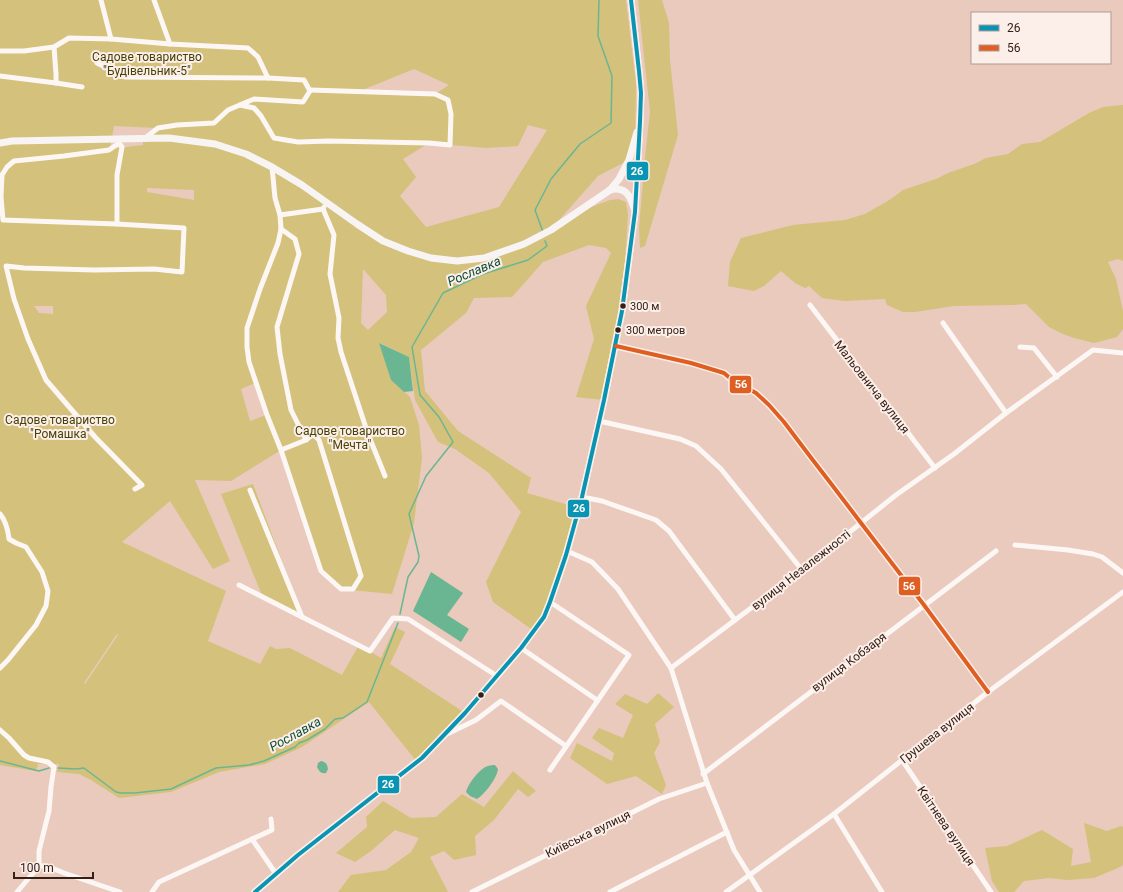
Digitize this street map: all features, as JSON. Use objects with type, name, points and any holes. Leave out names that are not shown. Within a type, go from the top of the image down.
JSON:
[{"type":"street","points":[[101,0],[111,39]]},
{"type":"street","points":[[154,0],[170,44]]},
{"type":"street","points":[[255,892],[298,855],[422,758],[446,734],[497,676],[521,648],[544,617],[567,551],[582,497],[616,346],[622,312],[635,212],[641,93],[631,0]]},
{"type":"street","points":[[0,51],[24,51],[54,47],[69,38],[111,39],[248,48],[258,57],[268,78]]},
{"type":"street","points":[[54,47],[56,83]]},
{"type":"street","points":[[98,63],[125,77],[268,78],[304,80],[310,90]]},
{"type":"street","points":[[0,76],[82,87]]},
{"type":"street","points":[[143,139],[158,128],[177,125],[214,123],[228,110],[254,99],[303,102],[310,90]]},
{"type":"street","points":[[240,105],[254,108],[261,116],[274,138],[298,142],[328,141],[429,143],[450,145],[451,114],[448,100],[435,94],[310,90]]},
{"type":"street","points":[[0,143],[12,141],[119,141],[169,138],[215,144],[246,154],[272,167],[302,185],[325,206],[383,241],[431,258],[457,261],[484,258],[524,244],[551,230],[610,190],[619,179],[629,160],[640,122]]},
{"type":"street","points":[[119,141],[109,150],[14,161],[7,166],[2,175],[1,198],[3,220],[184,228],[182,272],[154,269],[94,270],[6,266],[14,298],[28,339],[46,380],[95,437],[142,485],[135,488]]},
{"type":"street","points":[[117,224],[117,175],[122,147],[119,141]]},
{"type":"street","points":[[272,167],[275,198],[280,215],[281,229],[278,243],[247,328],[249,362],[255,383],[281,450],[321,570],[340,589],[353,589],[361,576],[319,440],[313,434],[306,440],[281,450]]},
{"type":"street","points":[[610,190],[616,189],[624,191],[632,200],[635,212]]},
{"type":"street","points":[[280,215],[325,206]]},
{"type":"street","points":[[325,206],[334,235],[330,274],[339,318],[338,338],[341,352],[368,434],[385,476]]},
{"type":"street","points":[[281,229],[295,239],[299,254],[277,327],[280,354],[291,410],[306,440]]},
{"type":"street","name":"Мальовнича вулиця","points":[[810,305],[935,468]]},
{"type":"street","points":[[943,323],[1006,413]]},
{"type":"street","points":[[616,346],[691,363],[724,373],[731,379],[756,393],[769,404],[830,481],[988,692]]},
{"type":"street","points":[[1020,347],[1034,348],[1057,377]]},
{"type":"street","name":"вулиця Незалежності","points":[[671,668],[802,570],[896,495],[980,435],[1006,413],[1093,350],[1123,353]]},
{"type":"street","points":[[599,421],[680,439],[696,446],[721,469],[802,570]]},
{"type":"street","points":[[250,490],[302,617]]},
{"type":"street","points":[[582,497],[602,501],[656,520],[669,531],[735,620]]},
{"type":"street","points":[[0,514],[7,527],[9,539],[26,547],[32,554],[42,572],[48,591],[46,606],[36,625],[0,668]]},
{"type":"street","points":[[1015,545],[1093,554],[1102,557],[1123,573]]},
{"type":"street","points":[[567,551],[592,562],[618,589],[671,668],[703,774],[739,858],[760,892]]},
{"type":"street","name":"вулиця Кобзаря","points":[[703,774],[996,551]]},
{"type":"street","points":[[239,584],[370,651],[393,618],[408,619],[497,676]]},
{"type":"street","name":"Грушева вулиця","points":[[726,892],[834,814],[988,692],[1122,593]]},
{"type":"street","points":[[550,602],[629,655],[550,770]]},
{"type":"street","points":[[521,648],[598,700]]},
{"type":"street","points":[[446,734],[476,720],[501,701],[566,746]]},
{"type":"street","points":[[0,730],[24,755],[29,758],[48,762],[54,767],[49,811],[39,851],[39,866],[17,892]]},
{"type":"street","name":"Квітнева вулиця","points":[[902,760],[990,892]]},
{"type":"street","name":"Київська вулиця","points":[[472,892],[659,799],[707,783]]},
{"type":"street","points":[[834,814],[882,892]]},
{"type":"street","points":[[152,892],[159,882],[272,830],[271,819]]},
{"type":"street","points":[[610,892],[727,832]]},
{"type":"street","points":[[252,839],[276,874]]},
{"type":"street","points":[[39,866],[47,866],[120,892]]},
{"type":"green space","points":[[0,0],[626,0],[636,85],[635,141],[629,160],[598,176],[552,228],[578,212],[610,200],[618,199],[626,202],[628,214],[622,311],[604,400],[576,397],[594,339],[586,306],[611,253],[606,248],[589,245],[543,262],[512,297],[474,298],[466,313],[421,350],[425,391],[458,431],[531,478],[527,493],[579,508],[559,576],[534,631],[493,602],[486,582],[521,512],[489,473],[455,449],[438,442],[415,400],[409,357],[380,343],[391,380],[410,397],[419,425],[422,458],[414,523],[392,594],[341,589],[321,571],[281,450],[231,481],[195,480],[230,561],[213,569],[170,501],[122,542],[226,591],[208,641],[260,664],[270,646],[276,649],[290,648],[342,675],[359,645],[381,658],[395,627],[405,632],[390,664],[465,713],[417,762],[369,702],[302,747],[265,764],[219,772],[171,792],[119,798],[79,774],[57,772],[59,764],[37,764],[38,766],[35,771],[0,765]],"holes":[[[414,69],[449,85],[435,94],[360,91]],[[528,125],[547,130],[499,207],[426,227],[400,196],[416,177],[403,159],[429,143],[486,148],[518,146]],[[114,126],[157,128],[143,139],[143,145],[110,149]],[[147,188],[194,190],[194,200],[147,192]],[[363,269],[386,295],[387,312],[368,330],[361,323]],[[34,306],[53,306],[53,314],[39,313]],[[255,383],[266,415],[250,421],[241,389]],[[117,634],[118,635],[85,684],[84,683]]]},
{"type":"green space","points":[[638,0],[662,0],[669,23],[670,60],[678,135],[645,246],[640,248],[639,228],[650,112]]},
{"type":"green space","points":[[1123,105],[1123,261],[1118,259],[1108,262],[1116,279],[1123,311],[1123,329],[1117,337],[1094,343],[1074,338],[1049,327],[1026,304],[954,306],[915,312],[903,312],[887,305],[885,299],[845,301],[822,298],[809,286],[805,288],[795,283],[781,271],[764,286],[754,291],[728,286],[730,262],[741,238],[793,225],[845,220],[865,214],[891,199],[903,190],[936,179],[986,158],[1008,154],[1022,144],[1040,142],[1089,113],[1103,107]]},
{"type":"green space","points":[[253,484],[303,617],[261,593],[221,494]]},
{"type":"green space","points":[[658,693],[674,707],[655,724],[660,742],[654,753],[666,785],[662,794],[636,776],[607,784],[570,758],[577,743],[612,761],[614,753],[592,738],[599,728],[623,738],[633,715],[615,704],[625,694],[647,704]]},
{"type":"green space","points":[[513,771],[536,791],[528,797],[518,789],[494,820],[475,836],[476,855],[454,860],[444,851],[430,857],[448,892],[338,892],[351,875],[386,870],[411,852],[419,838],[395,830],[371,851],[355,862],[336,853],[367,827],[366,817],[383,801],[411,818],[436,817],[462,794],[484,807]]},
{"type":"green space","points":[[1084,823],[1107,831],[1121,826],[1123,827],[1123,865],[1094,878],[1068,880],[1049,878],[1024,881],[1014,892],[999,892],[992,881],[985,848],[1007,846],[1042,830],[1073,849],[1071,866],[1091,862]]},
{"type":"shaded area","points":[[379,343],[409,357],[413,391],[404,392],[391,380]]},
{"type":"shaded area","points":[[431,572],[463,593],[447,615],[469,629],[461,642],[413,611]]},
{"type":"shaded area","points":[[321,761],[327,766],[328,769],[326,773],[320,772],[317,767],[318,763]]},
{"type":"shaded area","points":[[495,765],[498,769],[497,773],[487,790],[477,799],[470,796],[466,792],[475,777],[485,767]]},
{"type":"waterway","name":"Рославка","points":[[543,232],[535,210],[551,179],[580,144],[611,123],[612,76],[598,36],[599,0]]},
{"type":"waterway","name":"Рославка","points":[[400,614],[408,577],[418,562],[419,556],[409,514],[426,476],[453,442],[439,417],[420,395],[412,347],[443,293],[483,274],[528,260],[547,246],[545,241]]},
{"type":"waterway","name":"Рославка","points":[[58,768],[84,768],[116,792],[135,793],[171,789],[216,768],[249,765],[264,761],[295,747],[299,743],[325,729],[335,719],[343,718],[367,702],[398,623]]},
{"type":"waterway","name":"Рославка","points":[[0,761],[39,771],[49,768]]},
{"type":"transit line","name":"26","points":[[255,892],[298,855],[422,758],[465,713],[521,648],[544,617],[566,555],[582,497],[622,311],[635,212],[641,93],[631,0]]},
{"type":"transit line","name":"56","points":[[616,346],[691,363],[724,373],[731,379],[756,393],[769,405],[784,422],[924,605],[988,692]]},
{"type":"place","name":"300 м","points":[[623,306]]},
{"type":"place","name":"300 метров","points":[[618,330]]},
{"type":"park label","name":"Садове товариство \"Будівельник-5\"","points":[[147,64]]},
{"type":"park label","name":"Садове товариство \"Ромашка\"","points":[[60,427]]},
{"type":"park label","name":"Садове товариство \"Мечта\"","points":[[350,438]]}]
